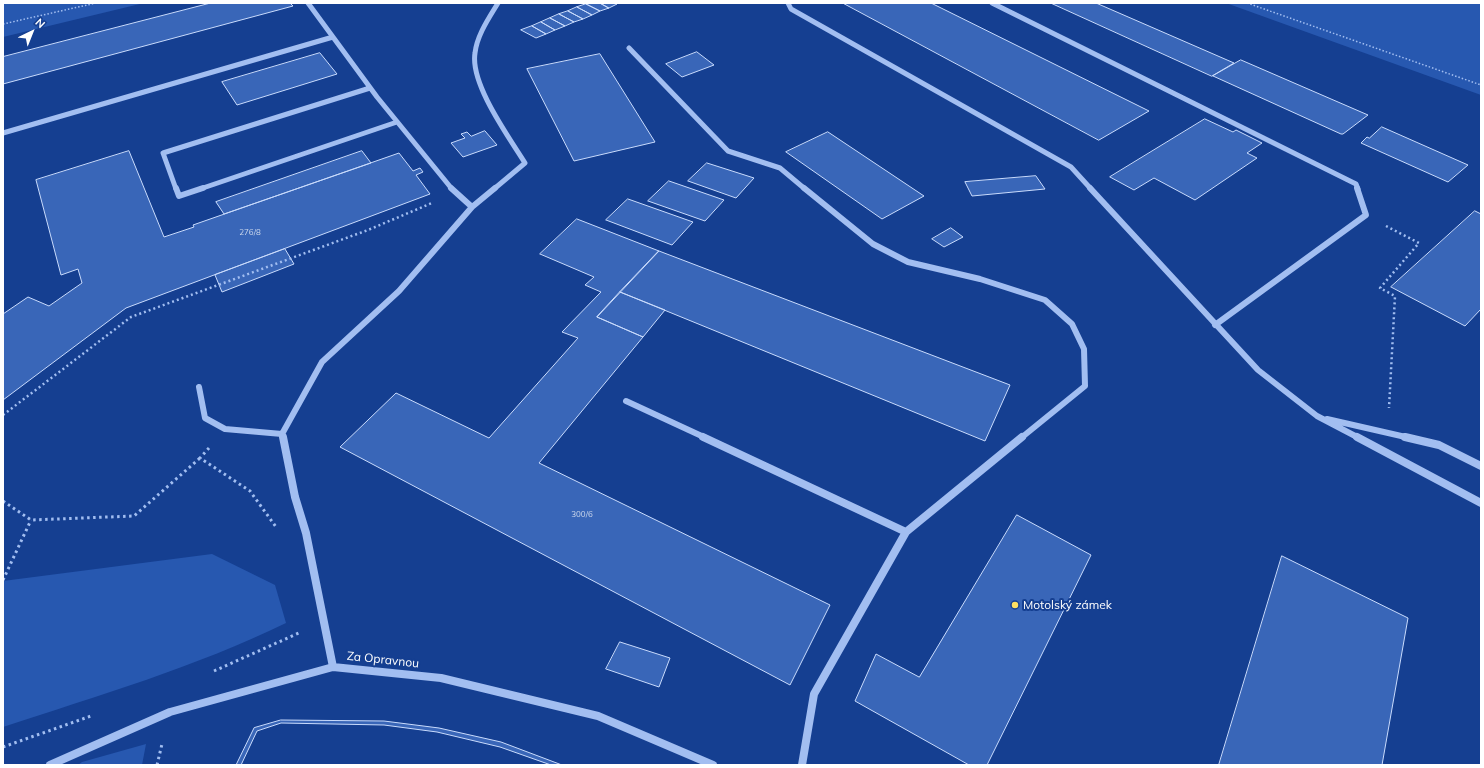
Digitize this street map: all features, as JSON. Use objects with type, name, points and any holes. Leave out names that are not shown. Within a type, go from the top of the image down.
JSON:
[{"type":"street","points":[[308,3],[370,88],[397,122],[456,192],[472,207]]},
{"type":"street","points":[[332,668],[306,533],[295,498],[282,434],[322,362],[398,291],[472,207],[525,163],[480,88],[474,59],[479,39],[498,3]]},
{"type":"street","points":[[788,3],[791,9],[1071,167],[1215,326],[1258,370],[1317,416],[1481,503]]},
{"type":"street","points":[[992,3],[1356,184],[1366,215],[1215,326]]},
{"type":"street","points":[[3,133],[332,37]]},
{"type":"street","points":[[629,48],[728,151],[780,168],[873,244],[908,262],[980,279],[1045,300],[1072,324],[1084,349],[1085,386],[906,532],[814,694],[802,765]]},
{"type":"street","points":[[370,88],[163,153],[179,196],[397,122]]},
{"type":"street","points":[[199,387],[205,418],[225,429],[282,434]]},
{"type":"street","points":[[626,401],[906,532]]},
{"type":"street","points":[[1317,416],[1438,445],[1481,466]]},
{"type":"street","name":"Za Opravnou","points":[[52,765],[170,712],[332,668],[441,678],[598,716],[713,765]]},
{"type":"path","points":[[3,24],[96,3]]},
{"type":"path","points":[[1247,3],[1481,85]]},
{"type":"path","points":[[3,415],[131,317],[368,230],[456,192]]},
{"type":"path","points":[[1366,215],[1418,243],[1380,288],[1395,296],[1388,433]]},
{"type":"path","points":[[3,502],[31,520],[134,516],[200,458],[225,429]]},
{"type":"path","points":[[200,458],[250,491],[281,534]]},
{"type":"path","points":[[3,580],[31,520]]},
{"type":"path","points":[[210,673],[301,632],[300,624]]},
{"type":"path","points":[[3,747],[92,716]]},
{"type":"shaded area","points":[[3,3],[144,3],[3,37]]},
{"type":"shaded area","points":[[1226,3],[1481,3],[1481,95]]},
{"type":"shaded area","points":[[212,554],[275,585],[286,623],[252,639],[182,667],[3,727],[3,581]]},
{"type":"shaded area","points":[[146,744],[142,765],[78,765],[82,762]]},
{"type":"building","points":[[211,3],[290,3],[293,6],[3,84],[3,57]]},
{"type":"building","points":[[600,3],[609,8],[600,11],[586,4]]},
{"type":"building","points":[[600,3],[615,3],[617,4],[609,8]]},
{"type":"building","points":[[843,3],[931,3],[1149,111],[1099,140]]},
{"type":"building","points":[[1051,3],[1096,3],[1234,63],[1212,76]]},
{"type":"building","points":[[586,4],[600,11],[592,15],[577,7]]},
{"type":"building","points":[[577,7],[592,15],[583,19],[568,11]]},
{"type":"building","points":[[568,11],[583,19],[574,22],[559,14]]},
{"type":"building","points":[[559,14],[574,22],[565,26],[550,18]]},
{"type":"building","points":[[550,18],[565,26],[555,30],[541,22]]},
{"type":"building","points":[[541,22],[555,30],[546,34],[532,26]]},
{"type":"building","points":[[532,26],[546,34],[536,38],[521,30]]},
{"type":"building","points":[[697,52],[714,65],[682,77],[666,64]]},
{"type":"building","points":[[320,53],[337,74],[237,105],[222,82]]},
{"type":"building","points":[[600,54],[655,142],[574,161],[527,69]]},
{"type":"building","points":[[1241,60],[1368,115],[1341,134],[1213,76]]},
{"type":"building","points":[[1205,119],[1233,132],[1236,130],[1262,143],[1247,153],[1257,158],[1195,200],[1154,178],[1134,190],[1110,177]]},
{"type":"building","points":[[1382,127],[1468,165],[1448,182],[1361,143]]},
{"type":"building","points":[[485,131],[497,145],[463,157],[451,143],[465,138],[461,134],[467,132],[471,136]]},
{"type":"building","points":[[828,132],[924,196],[882,219],[786,152]]},
{"type":"building","points":[[129,151],[164,237],[194,227],[193,225],[399,153],[413,171],[420,168],[423,172],[416,175],[430,194],[126,308],[3,400],[3,314],[28,297],[49,306],[82,283],[78,269],[61,275],[36,180]]},
{"type":"building","points":[[362,151],[371,163],[224,214],[216,202]]},
{"type":"building","points":[[707,163],[754,178],[736,198],[688,181]]},
{"type":"building","points":[[1036,176],[1045,189],[972,196],[965,182]]},
{"type":"building","points":[[669,181],[724,200],[705,221],[648,201]]},
{"type":"building","points":[[628,199],[693,222],[672,245],[606,220]]},
{"type":"building","points":[[1475,211],[1481,214],[1481,309],[1465,326],[1391,287]]},
{"type":"building","points":[[577,219],[659,251],[597,317],[643,337],[539,463],[830,605],[790,685],[340,447],[396,393],[489,438],[578,338],[562,332],[601,292],[585,285],[594,277],[540,254]]},
{"type":"building","points":[[951,228],[963,237],[944,247],[932,239]]},
{"type":"building","points":[[285,249],[294,264],[222,292],[215,275]]},
{"type":"building","points":[[659,251],[1010,385],[985,441],[620,292]]},
{"type":"building","points":[[620,292],[665,310],[643,337],[597,317]]},
{"type":"building","name":"Motolský zámek","points":[[1017,515],[1091,555],[987,765],[969,765],[855,701],[876,654],[919,677]]},
{"type":"building","points":[[1282,556],[1408,618],[1382,765],[1219,765]]},
{"type":"building","points":[[620,642],[670,658],[659,687],[606,669]]},
{"type":"building","points":[[281,720],[384,721],[439,728],[501,742],[562,765],[551,765],[500,747],[437,732],[384,725],[281,723],[257,731],[241,765],[236,765],[254,728]]},
{"type":"place","name":"Motolský zámek","points":[[1015,605]]}]
